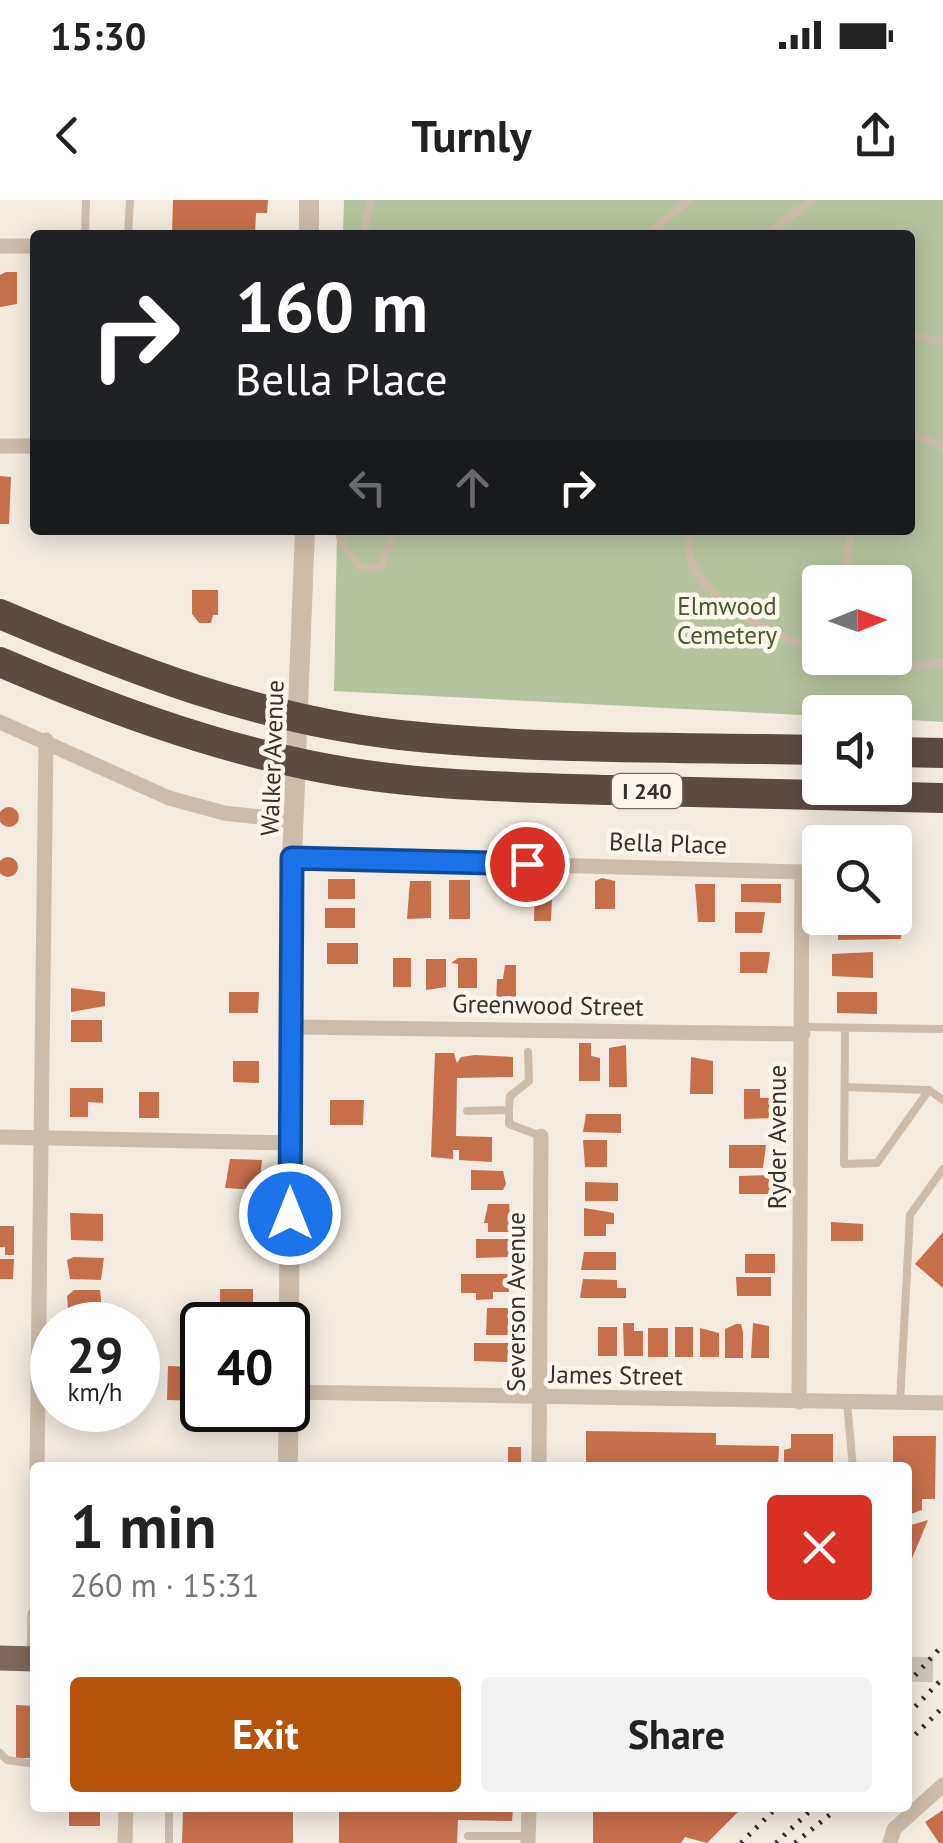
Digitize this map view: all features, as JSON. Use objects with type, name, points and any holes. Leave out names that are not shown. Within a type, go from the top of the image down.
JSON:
[{"type":"highway","name":"I 240","points":[[0,614],[116,663],[252,706],[350,728],[500,742],[802,750]]},
{"type":"highway","name":"I 240","points":[[0,662],[114,710],[250,752],[351,772],[529,787],[943,798]]},
{"type":"highway","points":[[912,752],[943,753]]},
{"type":"main road","points":[[0,1658],[30,1659]]},
{"type":"street","points":[[308,230],[309,200]]},
{"type":"street","points":[[0,246],[30,246]]},
{"type":"street","points":[[0,446],[30,446]]},
{"type":"street","name":"Walker Avenue","points":[[289,1302],[294,1027],[292,858],[304,535]]},
{"type":"street","points":[[0,722],[169,798],[224,812],[295,821]]},
{"type":"street","points":[[37,1462],[46,740]]},
{"type":"street","name":"Bella Place","points":[[292,858],[802,872]]},
{"type":"street","name":"Ryder Avenue","points":[[800,1402],[802,935]]},
{"type":"street","name":"Greenwood Street","points":[[294,1027],[802,1030]]},
{"type":"street","name":"Severson Avenue","points":[[539,1462],[540,1136]]},
{"type":"street","points":[[0,1137],[290,1143]]},
{"type":"street","name":"James Street","points":[[310,1392],[943,1403]]},
{"type":"street","name":"Walker Avenue","points":[[288,1432],[288,1462]]},
{"type":"street","points":[[889,1842],[894,1830],[943,1785]]},
{"type":"street","points":[[126,1812],[126,1843]]},
{"type":"street","points":[[528,1839],[529,1812]]},
{"type":"lane","points":[[85,230],[86,200]]},
{"type":"lane","points":[[128,230],[130,200]]},
{"type":"lane","points":[[365,230],[370,200]]},
{"type":"lane","points":[[653,230],[689,200]]},
{"type":"lane","points":[[773,230],[812,200]]},
{"type":"lane","points":[[915,337],[943,341]]},
{"type":"lane","points":[[915,436],[943,446]]},
{"type":"lane","points":[[340,535],[343,546],[362,568],[381,567],[392,535]]},
{"type":"lane","points":[[690,535],[688,562],[697,577],[782,637],[802,645]]},
{"type":"lane","points":[[846,565],[850,535]]},
{"type":"lane","points":[[912,668],[943,662]]},
{"type":"lane","points":[[846,1028],[844,1164],[877,1163],[929,1090]]},
{"type":"lane","points":[[802,1030],[943,1029]]},
{"type":"lane","points":[[528,1052],[528,1082],[510,1096],[510,1124],[540,1136]]},
{"type":"lane","points":[[845,1087],[929,1090],[943,1100]]},
{"type":"lane","points":[[467,1110],[510,1110]]},
{"type":"lane","points":[[900,1403],[910,1215],[943,1168]]},
{"type":"lane","points":[[847,1403],[852,1462]]},
{"type":"lane","points":[[0,1754],[8,1760],[30,1763]]},
{"type":"lane","points":[[169,1843],[170,1812]]},
{"type":"lane","points":[[468,1836],[528,1839]]},
{"type":"green space","name":"Elmwood Cemetery","points":[[344,200],[943,200],[943,722],[912,720],[912,695],[802,695],[802,715],[334,691],[337,535],[915,535],[915,230],[343,230]]},
{"type":"building","points":[[173,200],[268,200],[267,213],[256,213],[255,230],[172,230]]},
{"type":"building","points":[[17,272],[17,304],[0,307],[0,275]]},
{"type":"building","points":[[0,476],[11,477],[9,524],[0,524]]},
{"type":"building","points":[[192,590],[218,590],[218,615],[213,615],[211,623],[199,623],[192,614]]},
{"type":"building","points":[[9,807],[19,817],[9,827],[-1,817]]},
{"type":"building","points":[[1,860],[15,860],[15,874],[1,874]]},
{"type":"building","points":[[535,873],[553,875],[551,921],[534,921]]},
{"type":"building","points":[[328,879],[355,879],[355,899],[328,899]]},
{"type":"building","points":[[449,880],[470,880],[470,919],[449,919]]},
{"type":"building","points":[[410,881],[431,881],[431,918],[407,919]]},
{"type":"building","points":[[595,881],[615,881],[615,909],[595,909]]},
{"type":"building","points":[[695,884],[715,884],[715,922],[698,922]]},
{"type":"building","points":[[741,884],[781,884],[781,903],[741,902]]},
{"type":"building","points":[[325,908],[355,908],[355,928],[325,928]]},
{"type":"building","points":[[735,912],[765,912],[762,933],[735,933]]},
{"type":"building","points":[[838,935],[901,935],[901,939],[838,940]]},
{"type":"building","points":[[327,943],[358,943],[358,964],[327,964]]},
{"type":"building","points":[[740,952],[770,952],[767,973],[740,973]]},
{"type":"building","points":[[873,952],[873,978],[832,976],[832,954]]},
{"type":"building","points":[[393,958],[411,958],[411,987],[393,987]]},
{"type":"building","points":[[458,958],[477,958],[477,988],[458,988],[458,964],[451,963]]},
{"type":"building","points":[[426,959],[446,959],[446,987],[426,990]]},
{"type":"building","points":[[505,965],[516,965],[516,1005],[496,1005],[497,979],[503,979]]},
{"type":"building","points":[[71,988],[105,992],[105,1006],[71,1012]]},
{"type":"building","points":[[229,992],[259,992],[258,1013],[229,1013]]},
{"type":"building","points":[[837,992],[877,992],[877,1014],[837,1013]]},
{"type":"building","points":[[71,1020],[102,1020],[102,1042],[71,1042]]},
{"type":"building","points":[[579,1043],[591,1043],[591,1056],[600,1058],[600,1081],[579,1081]]},
{"type":"building","points":[[626,1045],[627,1087],[609,1087],[609,1048]]},
{"type":"building","points":[[435,1053],[454,1053],[457,1063],[461,1057],[475,1055],[513,1057],[513,1077],[457,1078],[456,1136],[492,1137],[492,1162],[459,1160],[459,1150],[453,1150],[453,1159],[431,1157]]},
{"type":"building","points":[[691,1057],[713,1061],[713,1094],[690,1094]]},
{"type":"building","points":[[233,1061],[259,1061],[259,1083],[233,1082]]},
{"type":"building","points":[[70,1088],[103,1088],[103,1103],[88,1102],[88,1117],[70,1117]]},
{"type":"building","points":[[744,1089],[760,1089],[760,1098],[770,1098],[773,1118],[744,1119]]},
{"type":"building","points":[[139,1092],[159,1092],[159,1118],[139,1118]]},
{"type":"building","points":[[330,1100],[364,1100],[363,1125],[330,1125]]},
{"type":"building","points":[[586,1114],[621,1114],[621,1133],[583,1132]]},
{"type":"building","points":[[583,1140],[607,1140],[607,1167],[585,1167]]},
{"type":"building","points":[[729,1145],[766,1145],[763,1168],[729,1168]]},
{"type":"building","points":[[230,1159],[262,1160],[259,1190],[225,1188]]},
{"type":"building","points":[[471,1170],[503,1171],[503,1190],[471,1190]]},
{"type":"building","points":[[771,1175],[771,1194],[739,1194],[739,1176]]},
{"type":"building","points":[[585,1182],[618,1183],[618,1201],[585,1201]]},
{"type":"building","points":[[488,1204],[509,1204],[512,1232],[488,1232],[488,1223],[484,1223]]},
{"type":"building","points":[[584,1208],[614,1213],[614,1224],[606,1224],[606,1236],[584,1236]]},
{"type":"building","points":[[70,1213],[103,1214],[103,1241],[71,1240]]},
{"type":"building","points":[[831,1222],[863,1224],[863,1241],[831,1241]]},
{"type":"building","points":[[0,1226],[14,1226],[14,1255],[5,1255],[5,1247],[0,1247]]},
{"type":"building","points":[[943,1232],[943,1288],[915,1264]]},
{"type":"building","points":[[476,1239],[509,1239],[512,1253],[508,1257],[476,1258]]},
{"type":"building","points":[[584,1252],[616,1252],[616,1270],[581,1270]]},
{"type":"building","points":[[745,1254],[775,1254],[775,1273],[745,1273]]},
{"type":"building","points":[[104,1258],[101,1280],[70,1279],[67,1260]]},
{"type":"building","points":[[0,1259],[14,1259],[13,1279],[0,1279]]},
{"type":"building","points":[[461,1274],[509,1274],[509,1292],[493,1292],[493,1299],[476,1300],[476,1293],[461,1293]]},
{"type":"building","points":[[736,1277],[771,1277],[771,1296],[737,1296]]},
{"type":"building","points":[[583,1279],[617,1280],[617,1288],[626,1288],[626,1298],[580,1298]]},
{"type":"building","points":[[220,1289],[253,1289],[253,1302],[220,1302]]},
{"type":"building","points":[[74,1290],[100,1290],[101,1302],[67,1302],[67,1296]]},
{"type":"building","points":[[487,1308],[508,1308],[508,1335],[486,1335]]},
{"type":"building","points":[[623,1323],[634,1323],[634,1331],[643,1331],[643,1356],[624,1356]]},
{"type":"building","points":[[753,1323],[769,1326],[769,1358],[751,1358]]},
{"type":"building","points":[[741,1324],[743,1332],[743,1358],[725,1358],[725,1329]]},
{"type":"building","points":[[598,1327],[617,1327],[617,1356],[598,1356]]},
{"type":"building","points":[[675,1327],[693,1327],[693,1357],[675,1357]]},
{"type":"building","points":[[648,1328],[668,1328],[668,1357],[648,1357]]},
{"type":"building","points":[[700,1328],[719,1333],[719,1357],[700,1357]]},
{"type":"building","points":[[474,1343],[510,1343],[507,1362],[474,1361]]},
{"type":"building","points":[[168,1366],[180,1366],[180,1400],[167,1400]]},
{"type":"building","points":[[586,1431],[716,1433],[716,1445],[779,1446],[778,1462],[586,1462]]},
{"type":"building","points":[[791,1434],[833,1434],[833,1462],[784,1462],[784,1450],[791,1448]]},
{"type":"building","points":[[893,1436],[936,1436],[935,1499],[922,1499],[922,1510],[912,1514],[912,1462],[893,1462]]},
{"type":"building","points":[[508,1447],[521,1447],[521,1462],[508,1462]]},
{"type":"building","points":[[928,1520],[912,1558],[912,1525]]},
{"type":"building","points":[[16,1705],[30,1706],[30,1758],[16,1758]]},
{"type":"building","points":[[943,1810],[943,1843],[939,1843],[925,1822]]},
{"type":"building","points":[[69,1812],[100,1812],[100,1826],[69,1826]]},
{"type":"building","points":[[183,1812],[293,1812],[293,1843],[182,1843]]},
{"type":"building","points":[[339,1812],[513,1812],[512,1821],[458,1820],[457,1843],[339,1843]]},
{"type":"building","points":[[593,1812],[738,1812],[707,1843],[685,1837],[681,1843],[593,1843]]},
{"type":"tunnel","points":[[912,1669],[943,1670]]},
{"type":"railway","points":[[912,1679],[943,1645]]},
{"type":"railway","points":[[912,1710],[943,1678]]},
{"type":"railway","points":[[912,1738],[943,1707]]},
{"type":"railway","points":[[741,1843],[772,1812]]},
{"type":"railway","points":[[776,1843],[809,1812]]},
{"type":"railway","points":[[795,1843],[833,1812]]},
{"type":"route","points":[[290,1214],[292,858],[527,864]]}]
